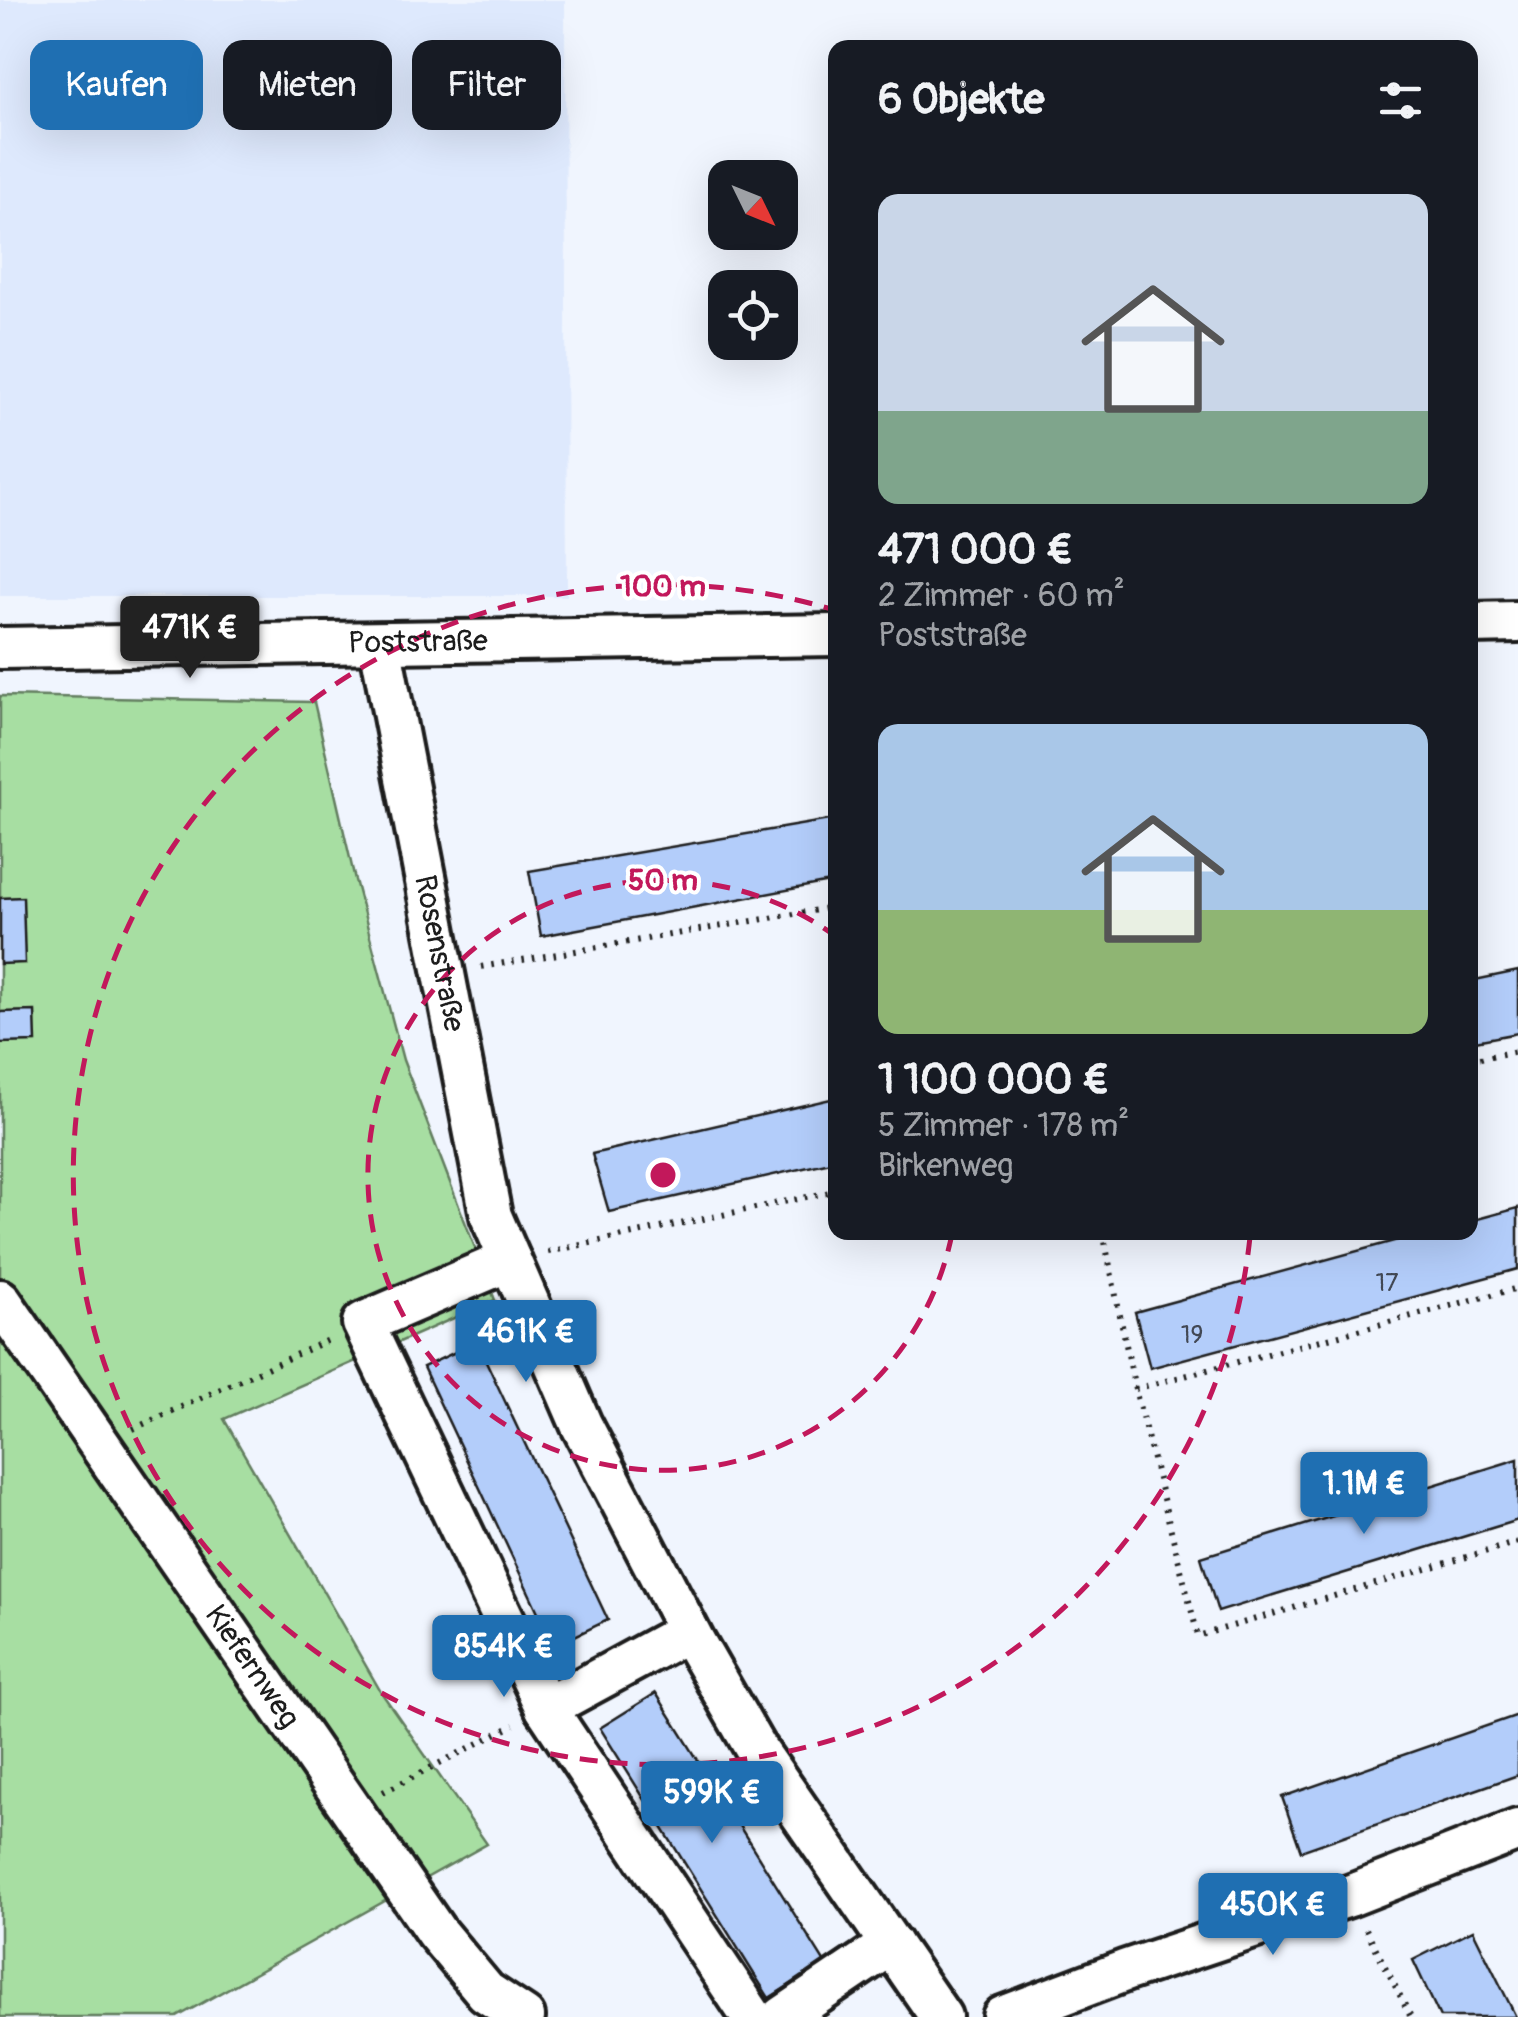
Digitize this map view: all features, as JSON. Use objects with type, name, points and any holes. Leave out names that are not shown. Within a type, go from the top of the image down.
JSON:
[{"type":"street","points":[[1478,623],[1518,622]]},
{"type":"street","name":"Poststraße","points":[[0,648],[828,635]]},
{"type":"street","name":"Rosenstraße","points":[[380,644],[491,1216],[581,1424],[688,1630],[754,1746],[942,2017]]},
{"type":"street","points":[[510,1260],[363,1324],[546,1708],[752,2017]]},
{"type":"street","name":"Kiefernweg","points":[[0,1300],[436,1932],[486,1992],[524,2017]]},
{"type":"street","points":[[546,1708],[688,1630]]},
{"type":"street","points":[[1002,2017],[1127,1970],[1349,1896],[1518,1830]]},
{"type":"street","points":[[783,2017],[891,1944]]},
{"type":"path","points":[[444,973],[828,908]]},
{"type":"path","points":[[1478,1058],[1518,1051]]},
{"type":"path","points":[[510,1260],[828,1192]]},
{"type":"path","points":[[1105,1240],[1135,1389],[1198,1636],[1518,1542]]},
{"type":"path","points":[[1135,1389],[1518,1288]]},
{"type":"path","points":[[98,1445],[363,1324]]},
{"type":"path","points":[[351,1808],[546,1708]]},
{"type":"path","points":[[1349,1896],[1410,2017]]},
{"type":"shaded area","points":[[0,0],[565,0],[567,596],[0,596]]},
{"type":"green space","points":[[0,696],[314,702],[355,880],[403,1060],[495,1300],[224,1419],[381,1692],[487,1844],[177,2017],[0,2017]]},
{"type":"building","points":[[828,820],[828,882],[541,936],[529,871]]},
{"type":"building","points":[[23,897],[25,963],[0,964],[0,898]]},
{"type":"building","points":[[1518,971],[1518,1033],[1478,1040],[1478,979]]},
{"type":"building","points":[[35,1011],[36,1042],[0,1043],[0,1012]]},
{"type":"building","points":[[828,1100],[828,1163],[609,1212],[592,1154]]},
{"type":"building","points":[[1518,1208],[1518,1269],[1150,1368],[1135,1312],[1398,1240],[1478,1240],[1478,1219]]},
{"type":"building","points":[[477,1342],[608,1620],[554,1646],[423,1367]]},
{"type":"building","points":[[1518,1459],[1518,1520],[1218,1612],[1201,1557]]},
{"type":"building","points":[[656,1693],[825,1963],[769,1998],[600,1728]]},
{"type":"building","points":[[1518,1715],[1518,1775],[1301,1851],[1282,1797]]},
{"type":"building","points":[[1473,1930],[1516,2017],[1440,2017],[1413,1960]]}]
